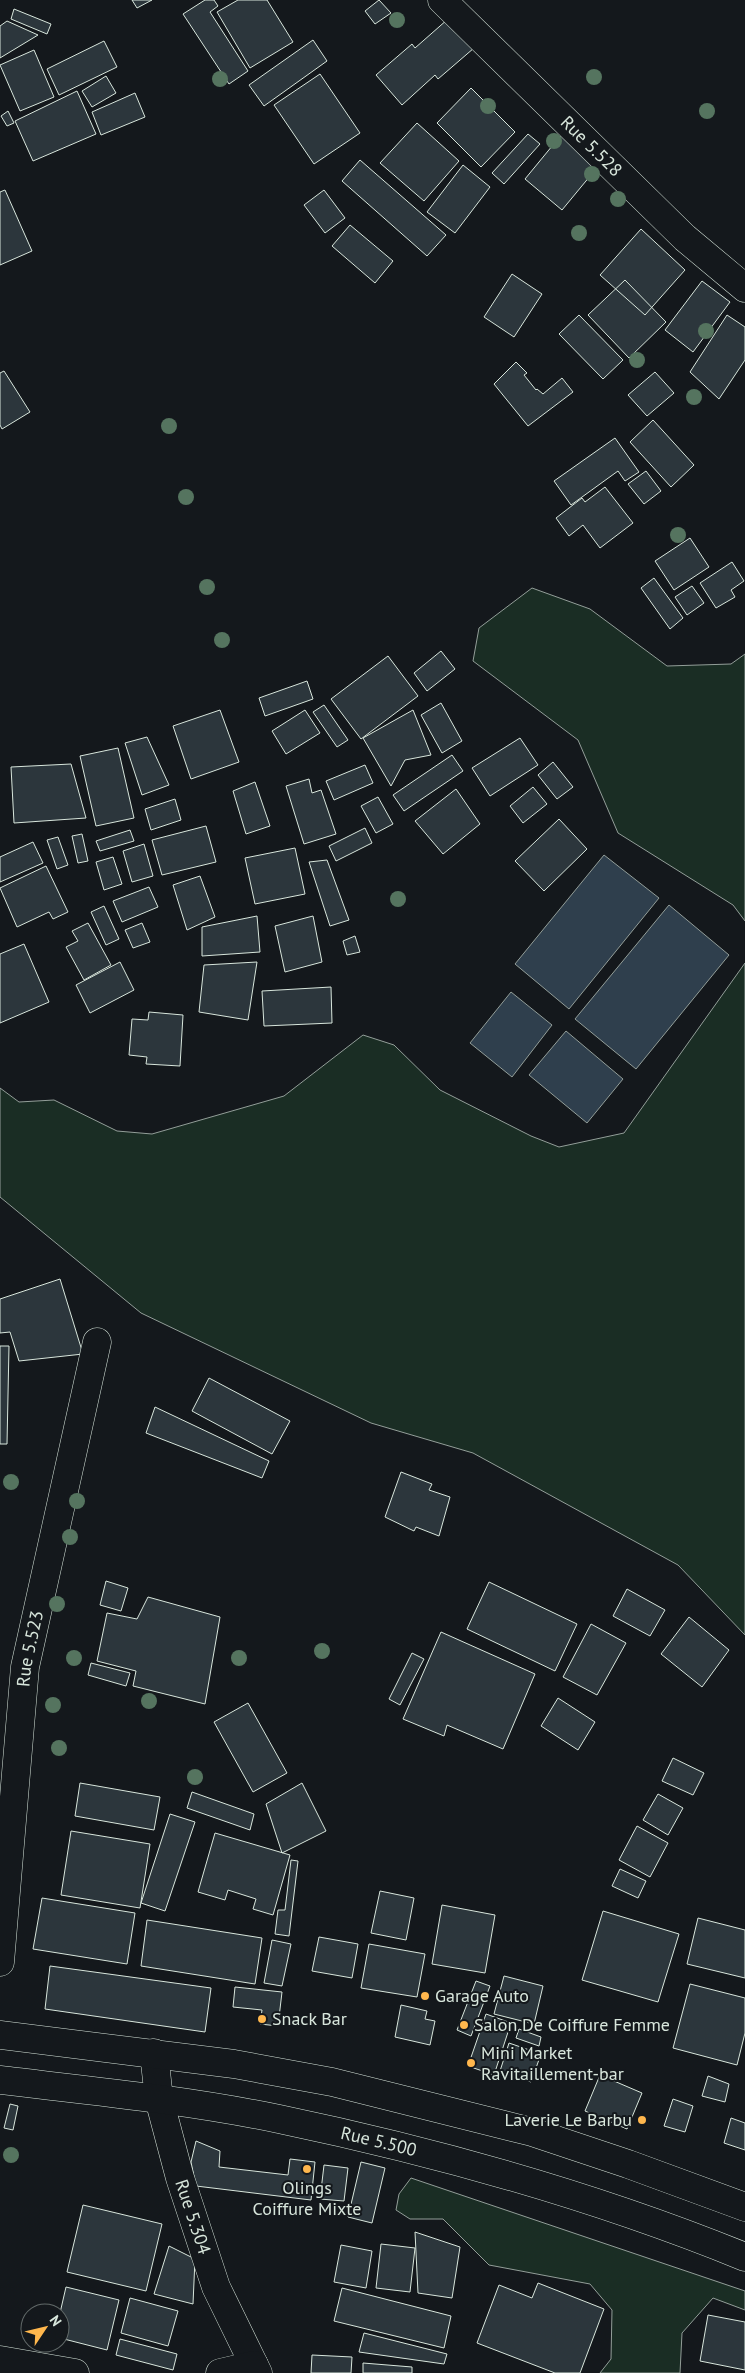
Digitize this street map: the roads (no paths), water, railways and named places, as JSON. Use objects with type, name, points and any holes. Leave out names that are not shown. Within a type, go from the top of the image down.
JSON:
[{"type":"main road","name":"Rue 5.528","points":[[442,0],[685,238],[745,288]]},
{"type":"main road","name":"Rue 5.523","points":[[0,1962],[25,1667],[98,1342]]},
{"type":"main road","points":[[0,2035],[234,2064],[332,2082],[493,2122],[628,2164],[745,2207]]},
{"type":"main road","name":"Rue 5.304","points":[[154,2053],[159,2099],[180,2178],[216,2287],[256,2369]]},
{"type":"main road","name":"Rue 5.500","points":[[0,2080],[159,2099],[278,2119],[422,2152],[678,2229],[745,2257]]},
{"type":"main road","points":[[0,2360],[75,2373]]},
{"type":"main road","points":[[220,2373],[256,2369]]},
{"type":"water","points":[[604,855],[659,898],[569,1009],[515,964]]},
{"type":"water","points":[[669,905],[729,955],[636,1069],[575,1019]]},
{"type":"water","points":[[511,992],[552,1025],[512,1077],[470,1043]]},
{"type":"water","points":[[566,1031],[623,1079],[587,1123],[529,1075]]},
{"type":"place","name":"Garage Auto","points":[[425,1996]]},
{"type":"place","name":"Snack Bar","points":[[262,2019]]},
{"type":"place","name":"Salon De Coiffure Femme","points":[[464,2025]]},
{"type":"place","name":"Mini Market Ravitaillement-bar","points":[[471,2063]]},
{"type":"place","name":"Laverie Le Barbu","points":[[642,2120]]},
{"type":"place","name":"Olings Coiffure Mixte","points":[[307,2169]]}]
